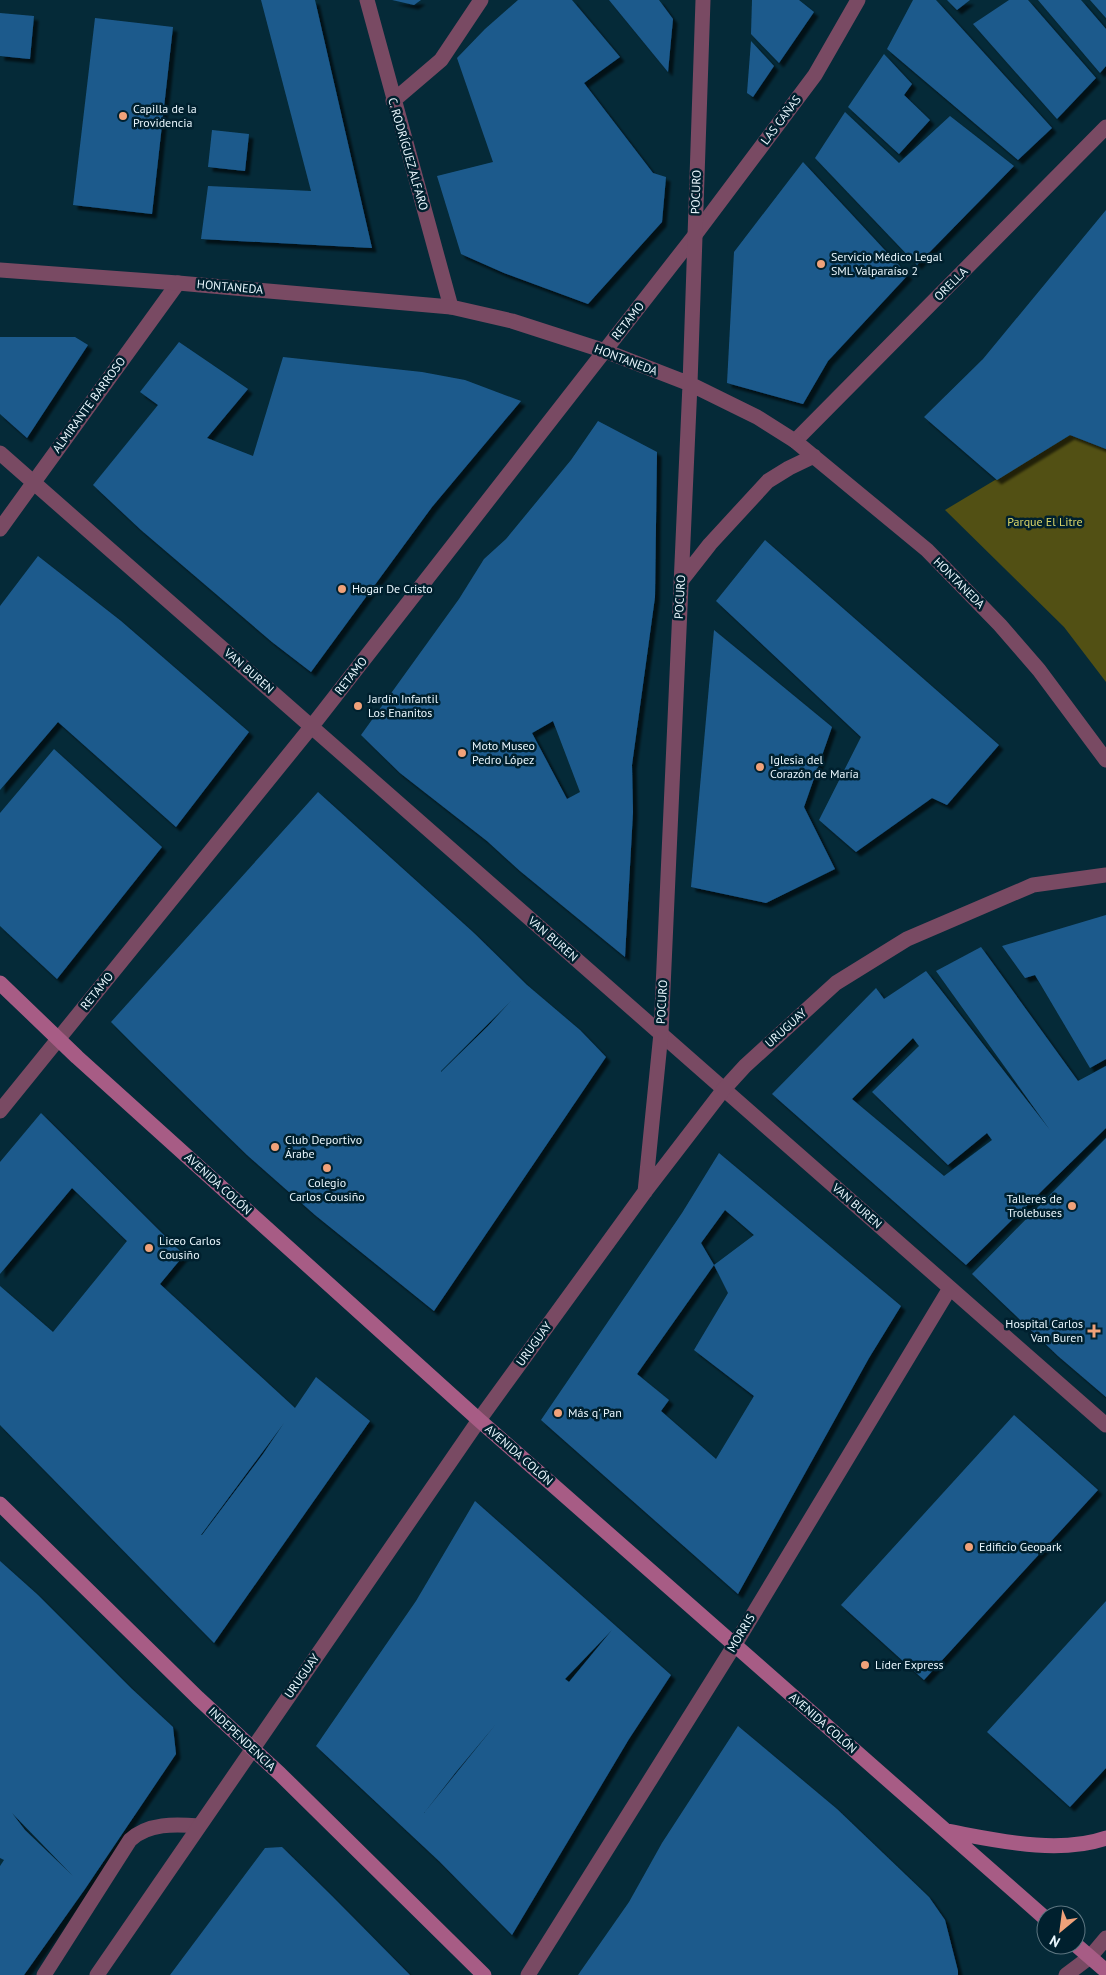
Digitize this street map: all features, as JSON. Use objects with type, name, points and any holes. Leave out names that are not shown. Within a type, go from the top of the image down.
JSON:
[{"type":"main road","name":"AVENIDA COLÓN","points":[[0,983],[58,1039],[479,1420],[1036,1910]]},
{"type":"main road","name":"INDEPENDENCIA","points":[[0,1504],[198,1698],[253,1748],[484,1975]]},
{"type":"main road","points":[[944,1830],[1011,1842],[1075,1846],[1106,1838]]},
{"type":"main road","points":[[1086,1954],[1106,1971]]},
{"type":"street","name":"C. RODRÍGUEZ ALFARO","points":[[366,0],[451,307]]},
{"type":"street","points":[[393,101],[441,60],[481,0]]},
{"type":"street","name":"POCURO","points":[[644,1193],[661,1033],[690,384],[703,0]]},
{"type":"street","name":"LAS CAÑAS","points":[[695,235],[815,75],[858,0]]},
{"type":"street","name":"ORELLA","points":[[795,441],[1106,127]]},
{"type":"street","name":"RETAMO","points":[[0,1111],[312,726],[695,235]]},
{"type":"street","name":"HONTANEDA","points":[[0,270],[178,283],[451,307],[512,321],[605,351],[690,384],[757,417],[795,441],[927,550],[1000,625],[1040,670],[1106,760]]},
{"type":"street","name":"ALMIRANTE BARROSO","points":[[0,529],[178,283]]},
{"type":"street","name":"VAN BUREN","points":[[0,453],[1106,1425]]},
{"type":"street","points":[[681,581],[710,544],[768,481],[814,456]]},
{"type":"street","name":"URUGUAY","points":[[98,1975],[479,1420],[644,1193],[724,1089],[745,1066],[836,983],[907,939],[1032,885],[1106,875]]},
{"type":"street","name":"MORRIS","points":[[528,1975],[734,1646],[950,1288]]},
{"type":"street","points":[[44,1975],[130,1840],[138,1833],[158,1827],[176,1824],[200,1826]]},
{"type":"street","points":[[1066,1975],[1090,1957],[1106,1938]]},
{"type":"green space","name":"Parque El Litre","points":[[1070,435],[1106,449],[1106,682],[1064,627],[945,510]]},
{"type":"building","points":[[261,0],[315,0],[372,248],[201,239],[208,186],[311,191]]},
{"type":"building","points":[[392,0],[421,0],[414,5]]},
{"type":"building","points":[[518,0],[572,0],[620,57],[584,83],[653,173],[666,177],[662,222],[588,304],[504,273],[461,254],[437,176],[493,162],[457,58],[485,29]]},
{"type":"building","points":[[609,0],[659,0],[673,19],[668,72]]},
{"type":"building","points":[[752,0],[799,0],[814,12],[779,63],[751,34]]},
{"type":"building","points":[[913,0],[936,0],[1052,128],[1018,160],[887,49]]},
{"type":"building","points":[[947,0],[970,0],[957,10]]},
{"type":"building","points":[[1009,0],[1028,0],[1096,78],[1057,119],[973,24]]},
{"type":"building","points":[[1038,0],[1081,0],[1106,29],[1106,66],[1100,73]]},
{"type":"building","points":[[1090,0],[1106,0],[1106,18]]},
{"type":"building","points":[[0,13],[34,16],[30,59],[0,56]]},
{"type":"building","name":"Capilla de la Providencia","points":[[95,18],[173,27],[152,214],[73,205]]},
{"type":"building","points":[[751,41],[774,66],[753,97],[747,93]]},
{"type":"building","points":[[884,54],[912,84],[904,95],[930,120],[899,154],[848,107]]},
{"type":"building","points":[[845,112],[899,163],[950,116],[1014,166],[917,265],[815,158]]},
{"type":"building","points":[[212,130],[249,134],[245,171],[208,167]]},
{"type":"building","name":"Servicio Médico Legal SML Valparaíso 2","points":[[803,162],[908,275],[828,361],[803,404],[727,383],[734,252]]},
{"type":"building","points":[[1106,210],[1106,449],[1070,435],[997,480],[924,417],[983,359]]},
{"type":"building","points":[[0,337],[75,337],[88,345],[27,438],[0,414]]},
{"type":"building","points":[[179,342],[248,389],[207,438],[253,456],[283,357],[422,372],[465,380],[521,401],[432,507],[311,672],[272,642],[141,530],[93,485],[158,405],[140,392]]},
{"type":"building","points":[[598,421],[657,452],[655,597],[632,765],[633,812],[625,957],[520,871],[487,841],[400,773],[361,735],[459,599],[484,559],[506,539],[571,460]],"holes":[[[553,721],[580,792],[567,799],[532,733]]]},
{"type":"building","points":[[765,540],[999,745],[947,805],[932,798],[856,852],[819,820],[861,737],[716,601]]},
{"type":"building","points":[[38,556],[121,621],[249,732],[176,827],[58,722],[0,790],[0,606]]},
{"type":"building","name":"Iglesia del Corazón de María","points":[[714,630],[832,727],[804,807],[835,869],[766,903],[691,887]]},
{"type":"building","points":[[54,749],[162,847],[57,979],[0,926],[0,813]]},
{"type":"building","points":[[318,792],[474,933],[527,985],[580,1030],[606,1057],[434,1311],[315,1215],[247,1155],[111,1022]],"holes":[[[511,1001],[488,1026],[441,1072]]]},
{"type":"building","points":[[1106,915],[1106,1059],[1090,1068],[1035,975],[1025,978],[1002,946]]},
{"type":"building","points":[[981,947],[1078,1081],[1106,1066],[1106,1128],[966,1265],[772,1094],[876,988],[884,999],[926,971],[1050,1130],[936,971]],"holes":[[[913,1038],[919,1046],[872,1092],[948,1165],[987,1133],[992,1140],[944,1176],[852,1099]]]},
{"type":"building","points":[[41,1113],[184,1255],[160,1284],[295,1408],[316,1377],[370,1421],[214,1643],[0,1425],[0,1286],[53,1332],[127,1241],[72,1188],[0,1274],[0,1162]],"holes":[[[284,1423],[202,1535],[201,1535]]]},
{"type":"building","name":"Talleres de Trolebuses","points":[[1106,1138],[1106,1397],[1058,1356],[972,1274]]},
{"type":"building","points":[[719,1153],[901,1306],[869,1358],[738,1594],[541,1420],[682,1213]],"holes":[[[725,1210],[754,1235],[714,1265],[701,1243]],[[714,1265],[728,1293],[694,1350],[754,1396],[716,1459],[661,1411],[669,1400],[637,1374]]]},
{"type":"building","name":"Edificio Geopark","points":[[1014,1415],[1098,1490],[924,1680],[841,1605]]},
{"type":"building","points":[[475,1501],[671,1675],[629,1739],[512,1935],[439,1861],[316,1746],[416,1601]],"holes":[[[612,1630],[569,1682],[565,1679]],[[496,1724],[424,1813],[456,1772]]]},
{"type":"building","points":[[0,1561],[38,1595],[173,1727],[176,1754],[85,1889],[24,1975],[0,1975],[0,1866],[4,1860],[0,1858]],"holes":[[[12,1813],[73,1876],[25,1830]]]},
{"type":"building","points":[[1106,1601],[1106,1768],[1070,1807],[987,1732]]},
{"type":"building","points":[[738,1726],[837,1809],[929,1897],[945,1920],[958,1975],[578,1975],[629,1902],[662,1843]]},
{"type":"building","points":[[282,1847],[410,1975],[170,1975],[265,1848]]},
{"type":"place","name":"Capilla de la Providencia","points":[[123,116]]},
{"type":"place","name":"Servicio Médico Legal SML Valparaíso 2","points":[[821,264]]},
{"type":"place","name":"Hogar De Cristo","points":[[342,589]]},
{"type":"place","name":"Jardín Infantil Los Enanitos","points":[[358,706]]},
{"type":"place","name":"Moto Museo Pedro López","points":[[462,753]]},
{"type":"place","name":"Iglesia del Corazón de María","points":[[760,767]]},
{"type":"place","name":"Club Deportivo Árabe","points":[[275,1147]]},
{"type":"place","name":"Colegio Carlos Cousiño","points":[[327,1168]]},
{"type":"place","name":"Talleres de Trolebuses","points":[[1072,1206]]},
{"type":"place","name":"Liceo Carlos Cousiño","points":[[149,1248]]},
{"type":"place","name":"Hospital Carlos Van Buren","points":[[1094,1331]]},
{"type":"place","name":"Más q' Pan","points":[[558,1413]]},
{"type":"place","name":"Edificio Geopark","points":[[969,1547]]},
{"type":"place","name":"Líder Express","points":[[865,1665]]}]
